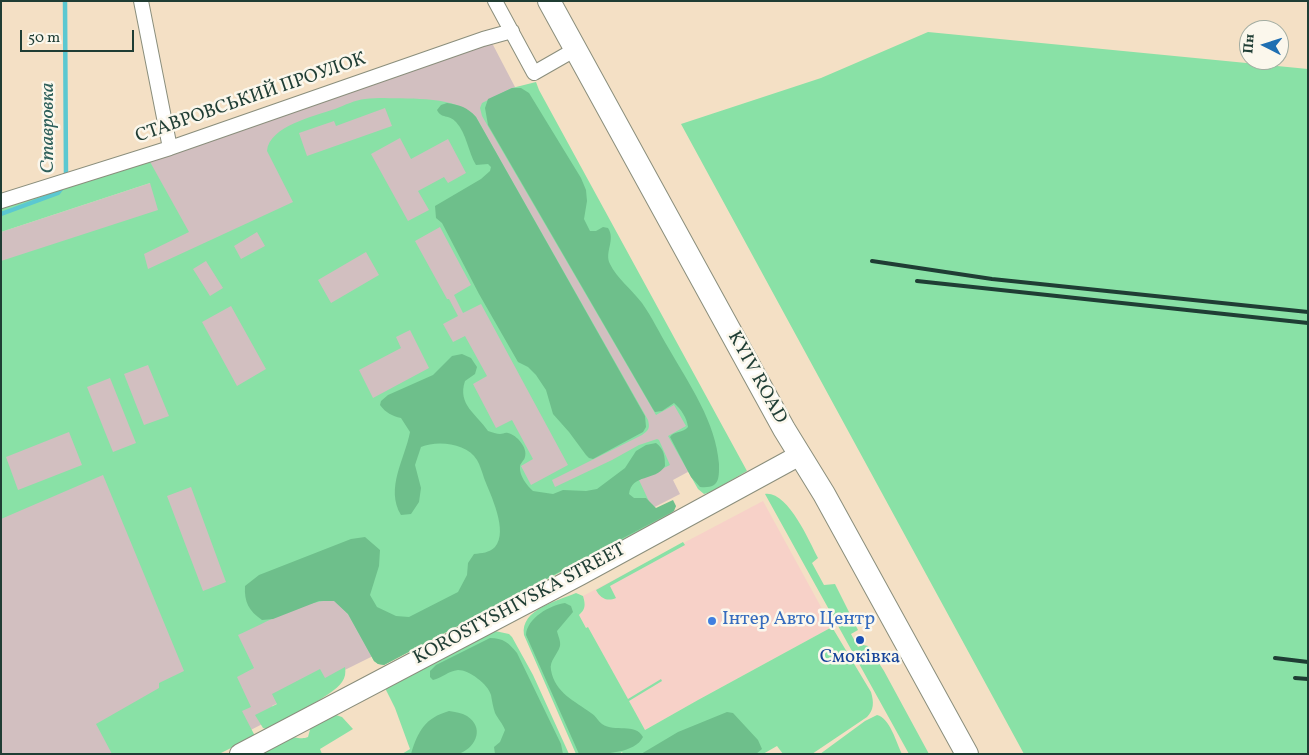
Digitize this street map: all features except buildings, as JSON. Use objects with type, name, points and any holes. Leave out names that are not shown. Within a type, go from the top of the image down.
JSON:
[{"type":"main road","name":"KYIV ROAD","points":[[549,1],[967,754]]},
{"type":"street","points":[[141,1],[170,148]]},
{"type":"street","points":[[495,1],[534,73],[576,49]]},
{"type":"street","name":"СТАВРОВСЬКИЙ ПРОУЛОК","points":[[1,201],[170,148],[483,39],[512,31]]},
{"type":"street","name":"KOROSTYSHIVSKA STREET","points":[[240,754],[580,575],[800,455]]},
{"type":"shaded area","points":[[492,43],[710,460],[673,480],[680,494],[441,617],[371,657],[272,706],[276,717],[204,754],[1,754],[1,232],[150,183],[149,160]]},
{"type":"shaded area","points":[[763,501],[832,627],[645,730],[588,627],[586,628],[579,615],[583,612],[585,602],[583,596]]},
{"type":"green space","points":[[928,32],[1239,62],[1239,70],[1289,70],[1289,67],[1308,69],[1308,754],[1024,754],[681,124],[821,78]]},
{"type":"green space","points":[[536,82],[747,471],[711,492],[704,494],[698,489],[668,436],[686,426],[674,405],[656,415],[482,116],[480,108],[482,103],[512,88]]},
{"type":"green space","points":[[512,88],[521,88],[529,93],[581,178],[586,190],[587,201],[584,219],[590,231],[596,231],[603,227],[608,228],[611,237],[608,255],[610,264],[616,274],[646,308],[693,390],[707,418],[717,448],[719,464],[718,478],[715,484],[700,487],[691,477],[670,437],[688,427],[683,414],[674,403],[662,411],[655,412],[488,125],[485,108],[488,99]]},
{"type":"green space","points":[[382,98],[446,102],[468,110],[476,117],[648,420],[648,429],[642,435],[552,480],[555,487],[639,445],[657,439],[670,465],[639,480],[653,510],[676,506],[671,514],[384,665],[374,661],[348,614],[334,600],[309,604],[285,613],[238,635],[254,668],[237,677],[251,707],[242,711],[255,736],[219,754],[112,754],[96,724],[159,688],[159,683],[184,671],[103,475],[1,519],[1,261],[158,210],[150,183],[1,232],[1,205],[149,160],[189,232],[144,254],[148,269],[293,202],[267,151],[270,142],[284,129],[294,123],[354,102]],"holes":[[[385,108],[392,126],[307,156],[299,133],[334,121],[336,126]],[[400,138],[411,159],[448,139],[466,173],[448,183],[444,177],[418,191],[429,210],[408,221],[371,154]],[[440,227],[471,285],[454,295],[463,313],[481,304],[568,465],[531,485],[521,466],[533,459],[512,420],[496,428],[473,384],[487,376],[465,336],[453,342],[443,324],[458,316],[449,299],[447,299],[415,241]],[[257,232],[265,246],[241,259],[234,246]],[[366,252],[379,275],[331,303],[318,280]],[[206,261],[223,288],[210,296],[193,269]],[[231,306],[266,369],[237,386],[202,322]],[[410,330],[429,368],[373,398],[359,370],[401,348],[396,337]],[[148,365],[169,416],[144,425],[124,374]],[[110,378],[136,443],[113,452],[87,387]],[[69,432],[82,465],[18,490],[6,457]],[[191,487],[226,582],[203,591],[167,496]]]},
{"type":"green space","points":[[447,103],[463,107],[476,117],[645,416],[646,427],[643,432],[593,459],[586,455],[553,414],[546,390],[536,375],[528,367],[518,362],[479,294],[442,223],[436,218],[435,206],[481,179],[490,171],[491,167],[488,164],[476,165],[460,127],[451,118],[439,113],[437,110],[441,105]]},
{"type":"green space","points":[[462,354],[471,358],[477,367],[475,374],[465,381],[463,389],[469,409],[488,431],[499,434],[511,434],[521,442],[526,453],[520,470],[522,477],[533,491],[553,494],[563,490],[586,491],[597,489],[625,468],[636,451],[646,445],[656,443],[664,453],[665,466],[656,474],[634,483],[629,494],[634,498],[646,498],[656,508],[673,500],[676,506],[674,511],[384,665],[374,661],[348,614],[334,601],[319,601],[273,619],[262,620],[257,617],[251,610],[245,597],[245,586],[259,575],[351,539],[365,537],[380,550],[379,566],[370,595],[377,607],[396,616],[409,617],[458,592],[467,575],[468,563],[474,554],[488,552],[495,547],[499,540],[500,532],[497,512],[477,460],[466,450],[451,444],[435,444],[421,447],[415,465],[421,488],[419,502],[411,514],[401,515],[395,494],[395,484],[410,432],[401,418],[389,414],[382,408],[380,405],[381,401],[388,395],[433,375],[452,356]]},
{"type":"green space","points":[[765,494],[774,495],[782,500],[797,518],[818,558],[812,563],[824,585],[835,584],[858,630],[851,634],[858,647],[868,646],[884,671],[929,754],[909,754]]},
{"type":"green space","points":[[683,542],[685,545],[610,586],[616,598],[610,600],[604,598],[596,590]]},
{"type":"green space","points":[[576,593],[583,596],[584,602],[584,609],[579,615],[586,628],[588,627],[628,699],[661,679],[662,681],[629,701],[645,730],[832,627],[871,692],[873,702],[871,712],[867,717],[812,754],[783,754],[777,746],[763,754],[623,754],[622,752],[619,754],[576,754],[524,635],[524,626],[534,612]]},
{"type":"green space","points":[[565,603],[571,606],[573,612],[557,631],[560,644],[551,664],[553,678],[566,696],[593,714],[602,724],[607,727],[635,730],[639,733],[643,737],[632,747],[615,752],[579,754],[526,635],[530,623],[540,613],[553,606]]},
{"type":"green space","points":[[495,631],[509,634],[512,637],[533,675],[569,754],[402,754],[410,749],[395,708],[385,688]]},
{"type":"green space","points":[[490,638],[505,642],[517,653],[561,744],[563,754],[495,754],[494,747],[500,742],[505,730],[495,713],[491,695],[486,686],[467,672],[458,670],[433,680],[430,677],[430,671],[436,665]]},
{"type":"green space","points":[[345,667],[345,677],[337,688],[329,694],[266,729],[263,728],[255,715],[277,704],[272,694],[320,669],[325,678]]},
{"type":"green space","points":[[449,711],[461,713],[472,720],[477,731],[471,746],[457,754],[411,754],[424,726],[434,717]]},
{"type":"green space","points":[[727,712],[733,713],[758,740],[762,749],[756,754],[641,754],[678,732]]},
{"type":"green space","points":[[333,714],[342,717],[353,729],[320,749],[322,754],[259,754],[289,738],[308,737],[311,726]]},
{"type":"green space","points":[[877,715],[882,717],[889,725],[902,754],[820,754],[865,721]]},
{"type":"waterway","name":"Ставровка","points":[[65,1],[66,177]]},
{"type":"waterway","name":"Ставровка","points":[[1,214],[58,193],[64,185]]},
{"type":"railway","points":[[872,261],[992,279],[1308,312]]},
{"type":"railway","points":[[917,281],[1308,323]]},
{"type":"railway","points":[[1275,658],[1308,662]]},
{"type":"railway","points":[[1295,678],[1308,679]]},
{"type":"place","name":"Інтер Авто Центр","points":[[712,621]]},
{"type":"place","name":"Смоківка","points":[[860,640]]}]
